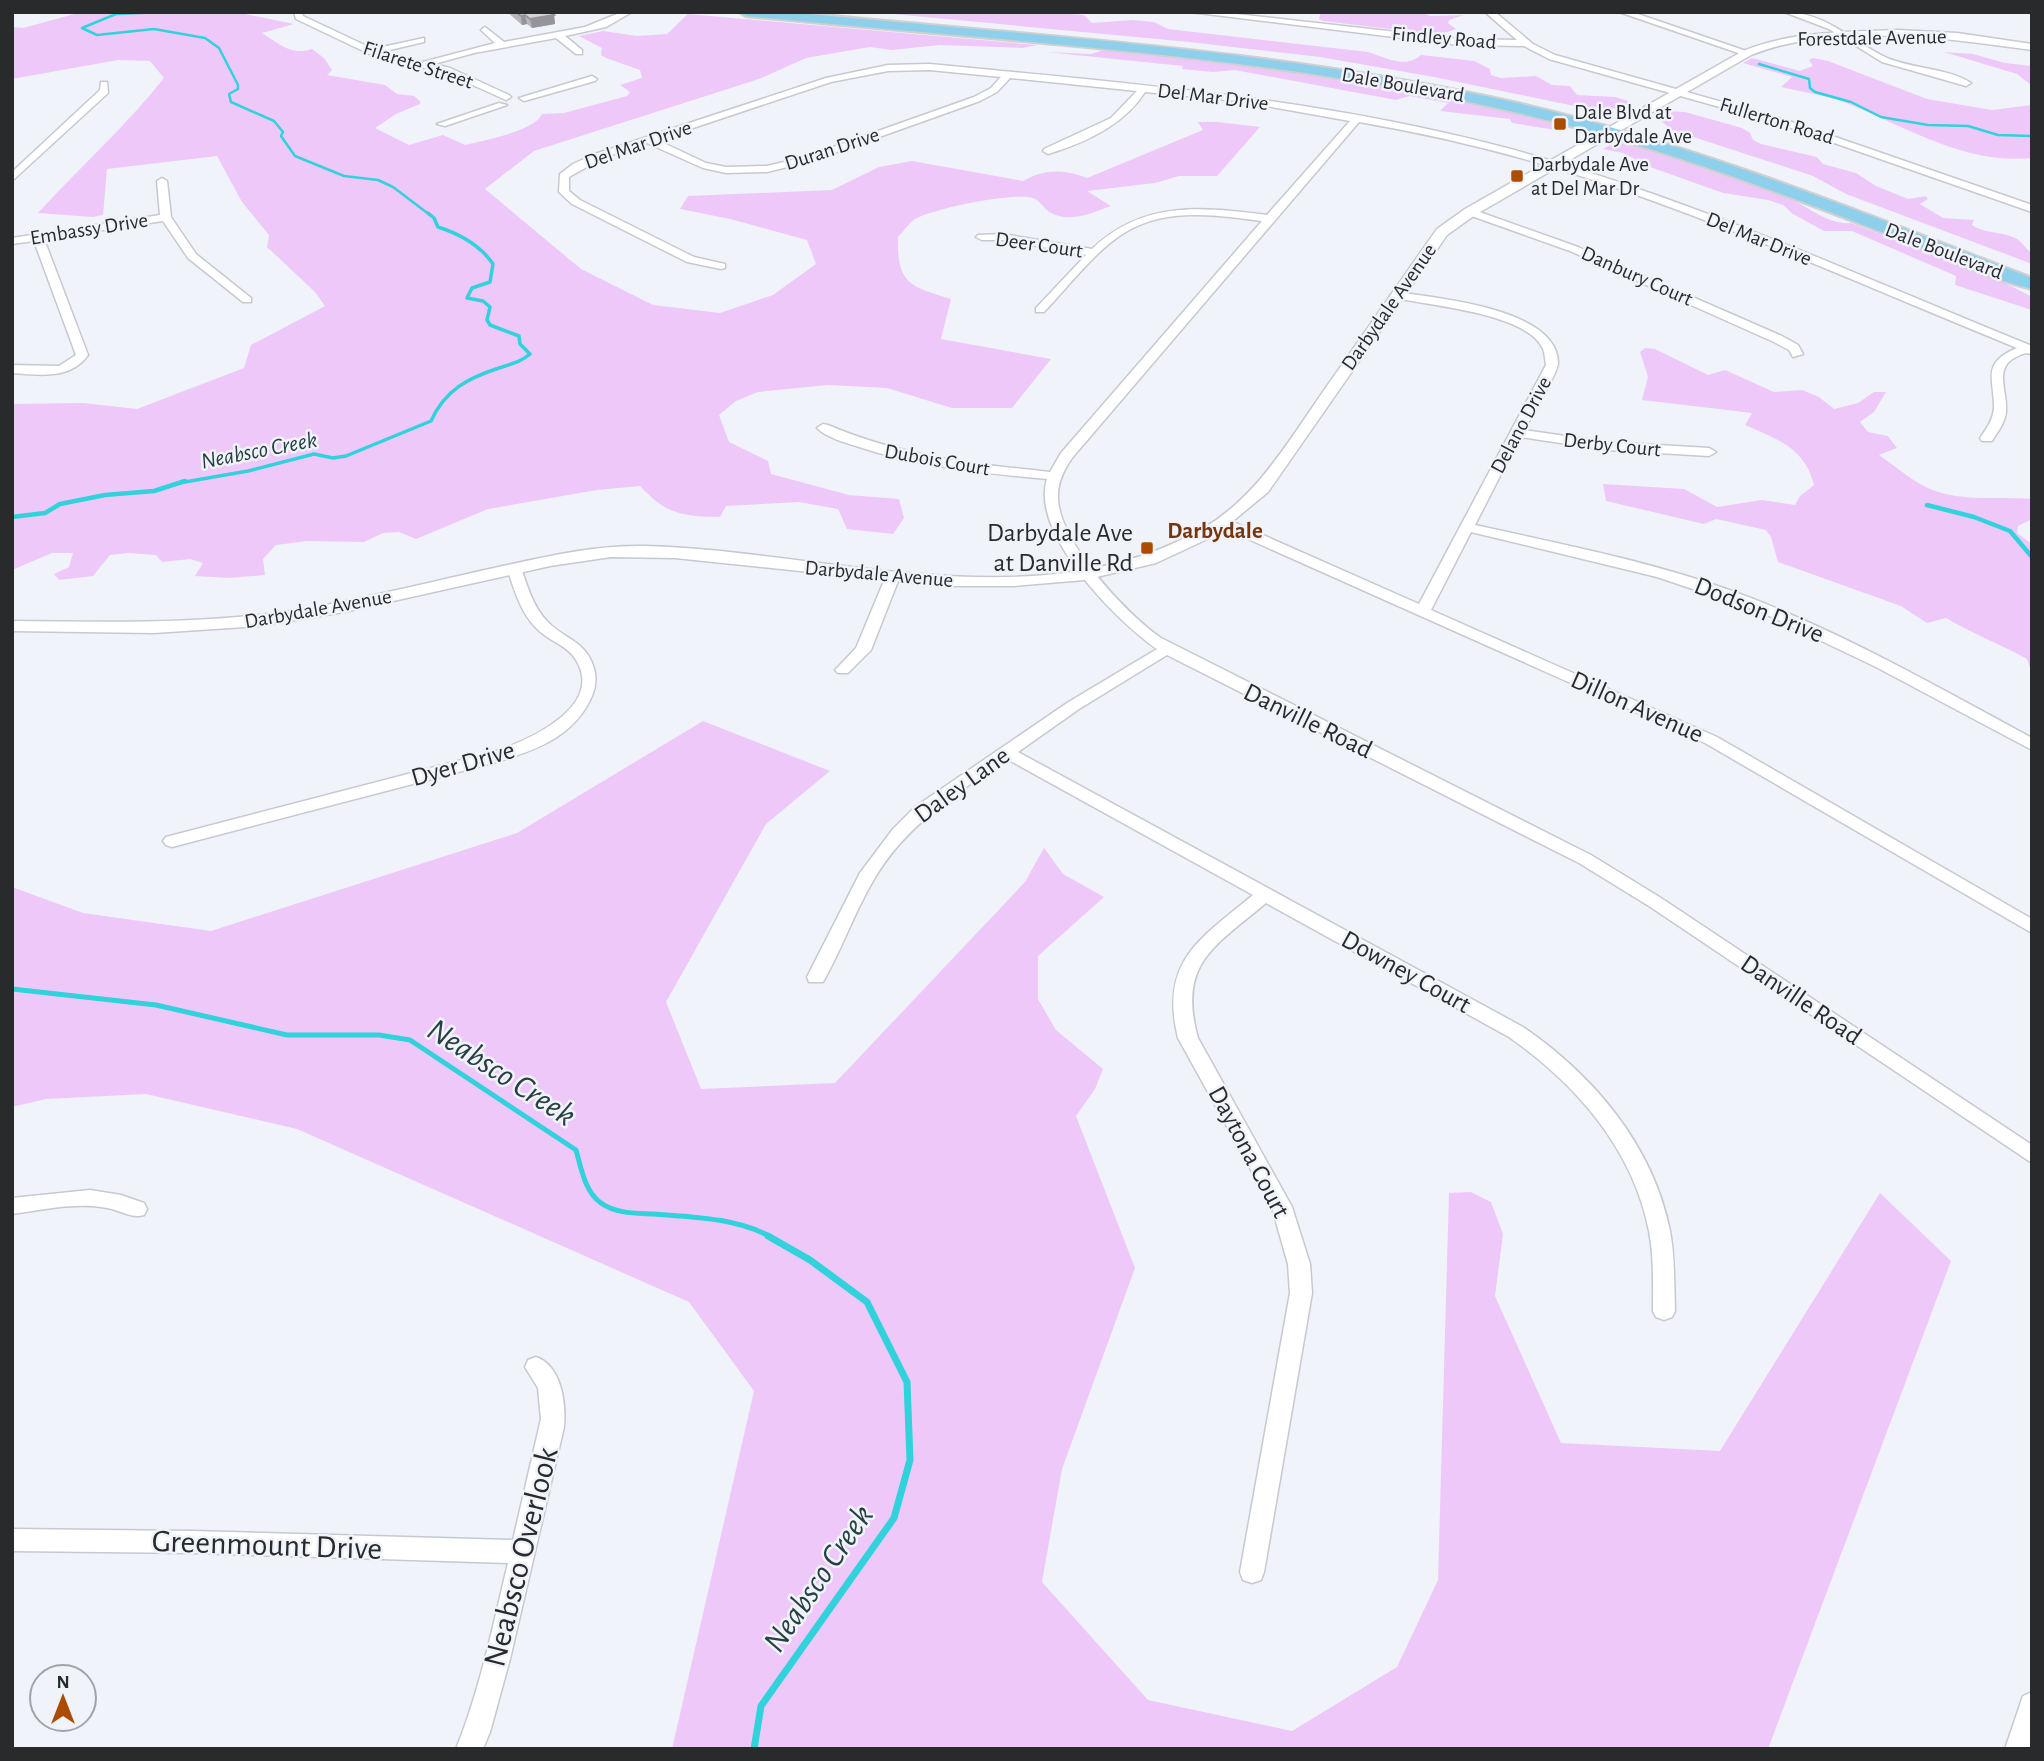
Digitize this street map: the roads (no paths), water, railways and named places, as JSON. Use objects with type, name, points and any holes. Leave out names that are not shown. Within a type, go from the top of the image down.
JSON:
[{"type":"main road","name":"Dale Boulevard","points":[[746,12],[1288,66],[1446,92],[1615,128],[2032,284]]},
{"type":"main road","name":"Dale Boulevard","points":[[818,12],[1304,60],[1446,83],[1768,172],[2032,271]]},
{"type":"street","name":"Filarete Street","points":[[298,12],[297,16],[371,52],[389,59],[447,70],[512,102]]},
{"type":"street","points":[[424,65],[451,56],[600,26],[628,12]]},
{"type":"street","name":"Findley Road","points":[[1194,12],[1451,41],[1526,43]]},
{"type":"street","name":"Fullerton Road","points":[[1489,12],[1526,43],[1567,62],[1796,126],[2032,209]]},
{"type":"street","points":[[1623,12],[1747,53]]},
{"type":"street","points":[[1788,12],[1824,23],[1885,60],[1966,83]]},
{"type":"street","points":[[485,30],[503,46]]},
{"type":"street","name":"Forestdale Avenue","points":[[1615,128],[1747,53],[1788,40],[1844,35],[1936,34],[2032,47]]},
{"type":"street","points":[[558,35],[579,52]]},
{"type":"street","points":[[371,52],[421,40]]},
{"type":"street","name":"Del Mar Drive","points":[[721,266],[691,260],[576,202],[564,192],[564,176],[577,166],[648,140],[862,71],[915,67],[1238,98],[1357,118],[1468,142],[1553,164],[1682,208],[2029,349]]},
{"type":"street","name":"Duran Drive","points":[[648,140],[694,162],[714,168],[742,170],[780,167],[977,99],[993,90],[1009,75]]},
{"type":"street","points":[[442,124],[592,79]]},
{"type":"street","points":[[12,178],[105,91],[104,84]]},
{"type":"street","points":[[1048,151],[1115,119],[1132,104],[1143,88]]},
{"type":"street","points":[[1054,476],[1077,442],[1357,118]]},
{"type":"street","name":"Darbydale Avenue","points":[[12,626],[186,626],[250,622],[340,608],[579,555],[638,551],[893,576],[998,583],[1090,573],[1179,547],[1224,523],[1262,489],[1442,232],[1470,212],[1615,128]]},
{"type":"street","points":[[162,181],[166,216],[192,257],[247,300]]},
{"type":"street","name":"Danbury Court","points":[[1470,212],[1599,259],[1778,339],[1794,348],[1797,354]]},
{"type":"street","points":[[1040,310],[1120,231],[1155,217],[1215,213],[1271,219]]},
{"type":"street","name":"Embassy Drive","points":[[12,241],[166,216]]},
{"type":"street","points":[[12,369],[62,369],[76,363],[82,355],[38,237]]},
{"type":"street","name":"Deer Court","points":[[982,237],[1003,237],[1096,253]]},
{"type":"street","name":"Delano Drive","points":[[1396,295],[1498,315],[1525,325],[1549,344],[1552,350],[1552,365],[1422,612]]},
{"type":"street","points":[[1987,438],[2002,413],[1996,373],[1998,366],[2011,354],[2029,349]]},
{"type":"street","name":"Dubois Court","points":[[823,428],[879,451],[912,460],[1054,476]]},
{"type":"street","name":"Derby Court","points":[[1517,433],[1607,446],[1709,452]]},
{"type":"street","name":"Danville Road","points":[[1054,476],[1051,503],[1054,516],[1090,573],[1123,615],[1167,649],[1585,859],[1655,901],[2032,1155]]},
{"type":"street","name":"Dillon Avenue","points":[[1224,523],[1723,746],[2032,927]]},
{"type":"street","name":"Dodson Drive","points":[[1467,527],[1640,566],[1770,611],[1855,650],[2032,745]]},
{"type":"street","name":"Dyer Drive","points":[[172,841],[487,759],[532,744],[567,723],[582,702],[587,689],[586,664],[570,644],[542,626],[534,617],[514,568]]},
{"type":"street","points":[[843,670],[863,650],[893,576]]},
{"type":"street","name":"Daley Lane","points":[[816,977],[866,877],[899,833],[921,811],[1073,706],[1167,649]]},
{"type":"street","name":"Downey Court","points":[[1006,752],[1538,1046],[1566,1070],[1615,1128],[1648,1192],[1658,1223],[1664,1311]]},
{"type":"street","name":"Daytona Court","points":[[1252,1572],[1298,1317],[1299,1264],[1282,1207],[1188,1038],[1180,1018],[1178,1001],[1181,984],[1195,957],[1264,895]]},
{"type":"street","points":[[12,1206],[90,1196],[117,1200],[137,1209]]},
{"type":"street","name":"Neabsco Overlook","points":[[469,1749],[477,1732],[497,1659],[553,1415],[552,1394],[545,1376],[536,1367]]},
{"type":"street","name":"Greenmount Drive","points":[[12,1540],[193,1542],[523,1552]]},
{"type":"street","points":[[2018,1749],[2032,1705]]},
{"type":"waterway","name":"Neabsco Creek","points":[[163,12],[116,14],[82,28],[97,35],[154,29],[205,38],[219,48],[238,85],[238,89],[229,94],[231,102],[274,121],[295,156],[344,176],[378,180],[393,187],[430,215]]},
{"type":"waterway","points":[[1759,64],[1809,79],[1810,88],[1815,92],[1851,102],[1881,117],[1928,125],[1968,126],[1998,135],[2032,136]]},
{"type":"waterway","name":"Neabsco Creek","points":[[179,483],[248,471],[314,454],[333,458],[346,456],[431,421],[450,393],[477,376],[519,361],[530,354],[520,344],[519,336],[490,325],[487,320],[490,307],[483,301],[467,298],[472,288],[490,282],[493,264],[469,241],[438,227],[428,213]]},
{"type":"waterway","name":"Neabsco Creek","points":[[12,517],[45,513],[60,504],[105,495],[154,491],[185,481]]},
{"type":"waterway","points":[[1927,505],[1974,517],[2010,531],[2032,557]]},
{"type":"waterway","name":"Neabsco Creek","points":[[12,989],[156,1005],[287,1035],[379,1035],[410,1040],[576,1150],[587,1186],[607,1207],[627,1212],[729,1222],[771,1237]]},
{"type":"waterway","name":"Neabsco Creek","points":[[754,1749],[761,1706],[894,1518],[910,1460],[907,1382],[867,1302],[810,1260],[768,1236]]},
{"type":"place","name":"Dale Blvd at Darbydale Ave","points":[[1560,124]]},
{"type":"place","name":"Darbydale Ave at Del Mar Dr","points":[[1517,176]]},
{"type":"place","name":"Darbydale Ave at Danville Rd","points":[[1147,548]]},
{"type":"district","name":"Darbydale","points":[[1215,531]]}]
